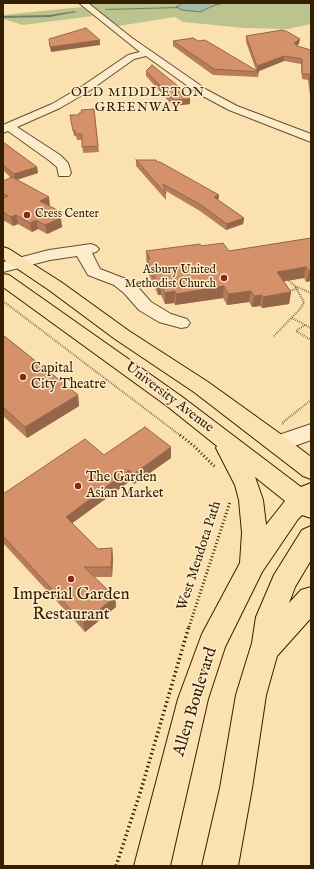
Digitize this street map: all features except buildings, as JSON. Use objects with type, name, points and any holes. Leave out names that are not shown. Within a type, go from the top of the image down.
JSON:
[{"type":"main road","name":"University Avenue","points":[[8,260],[201,387],[311,470]]},
{"type":"main road","name":"University Avenue","points":[[3,279],[145,379],[307,500]]},
{"type":"main road","points":[[217,434],[235,460],[247,485],[251,500],[255,532],[253,564]]},
{"type":"main road","name":"Allen Boulevard","points":[[152,866],[196,693],[212,644],[253,564],[289,512],[307,500]]},
{"type":"main road","points":[[220,866],[236,788],[251,695],[264,649],[270,616],[278,592],[295,561],[311,538]]},
{"type":"main road","points":[[264,649],[311,599]]},
{"type":"street","points":[[83,3],[99,18],[209,95],[234,108],[310,137]]},
{"type":"street","points":[[6,128],[56,106],[85,89],[131,57],[147,53]]},
{"type":"street","points":[[6,128],[17,131],[55,158],[63,166],[64,172]]},
{"type":"street","points":[[8,260],[86,250],[94,272],[120,282],[130,289],[145,306],[165,318],[181,323]]},
{"type":"street","points":[[278,444],[311,432]]},
{"type":"path","points":[[288,282],[311,293]]},
{"type":"path","points":[[274,336],[302,308],[304,302],[295,286]]},
{"type":"path","points":[[283,292],[298,289]]},
{"type":"path","points":[[3,301],[194,446],[216,468]]},
{"type":"path","points":[[292,318],[311,328]]},
{"type":"path","points":[[306,325],[296,331],[311,340]]},
{"type":"path","points":[[282,422],[311,400]]},
{"type":"path","name":"West Mendota Path","points":[[116,866],[141,790],[201,587],[227,515],[230,501],[229,496]]},
{"type":"green space","points":[[89,3],[311,3],[311,24],[288,29],[245,28],[183,22],[175,17],[118,26]]},
{"type":"green space","points":[[82,7],[93,16],[23,25],[3,19],[3,15]]},
{"type":"shaded area","points":[[183,3],[225,3],[215,5],[200,12],[182,10],[176,7]]},
{"type":"waterway","points":[[106,10],[178,8]]},
{"type":"waterway","points":[[3,17],[50,16],[75,12]]},
{"type":"place","name":"Cress Center","points":[[27,215]]},
{"type":"place","name":"Asbury United Methodist Church","points":[[224,278]]},
{"type":"place","name":"Capital City Theatre","points":[[23,377]]},
{"type":"place","name":"The Garden Asian Market","points":[[78,486]]},
{"type":"place","name":"Imperial Garden Restaurant","points":[[71,579]]},
{"type":"district","name":"OLD MIDDLETON GREENWAY","points":[[138,100]]}]
